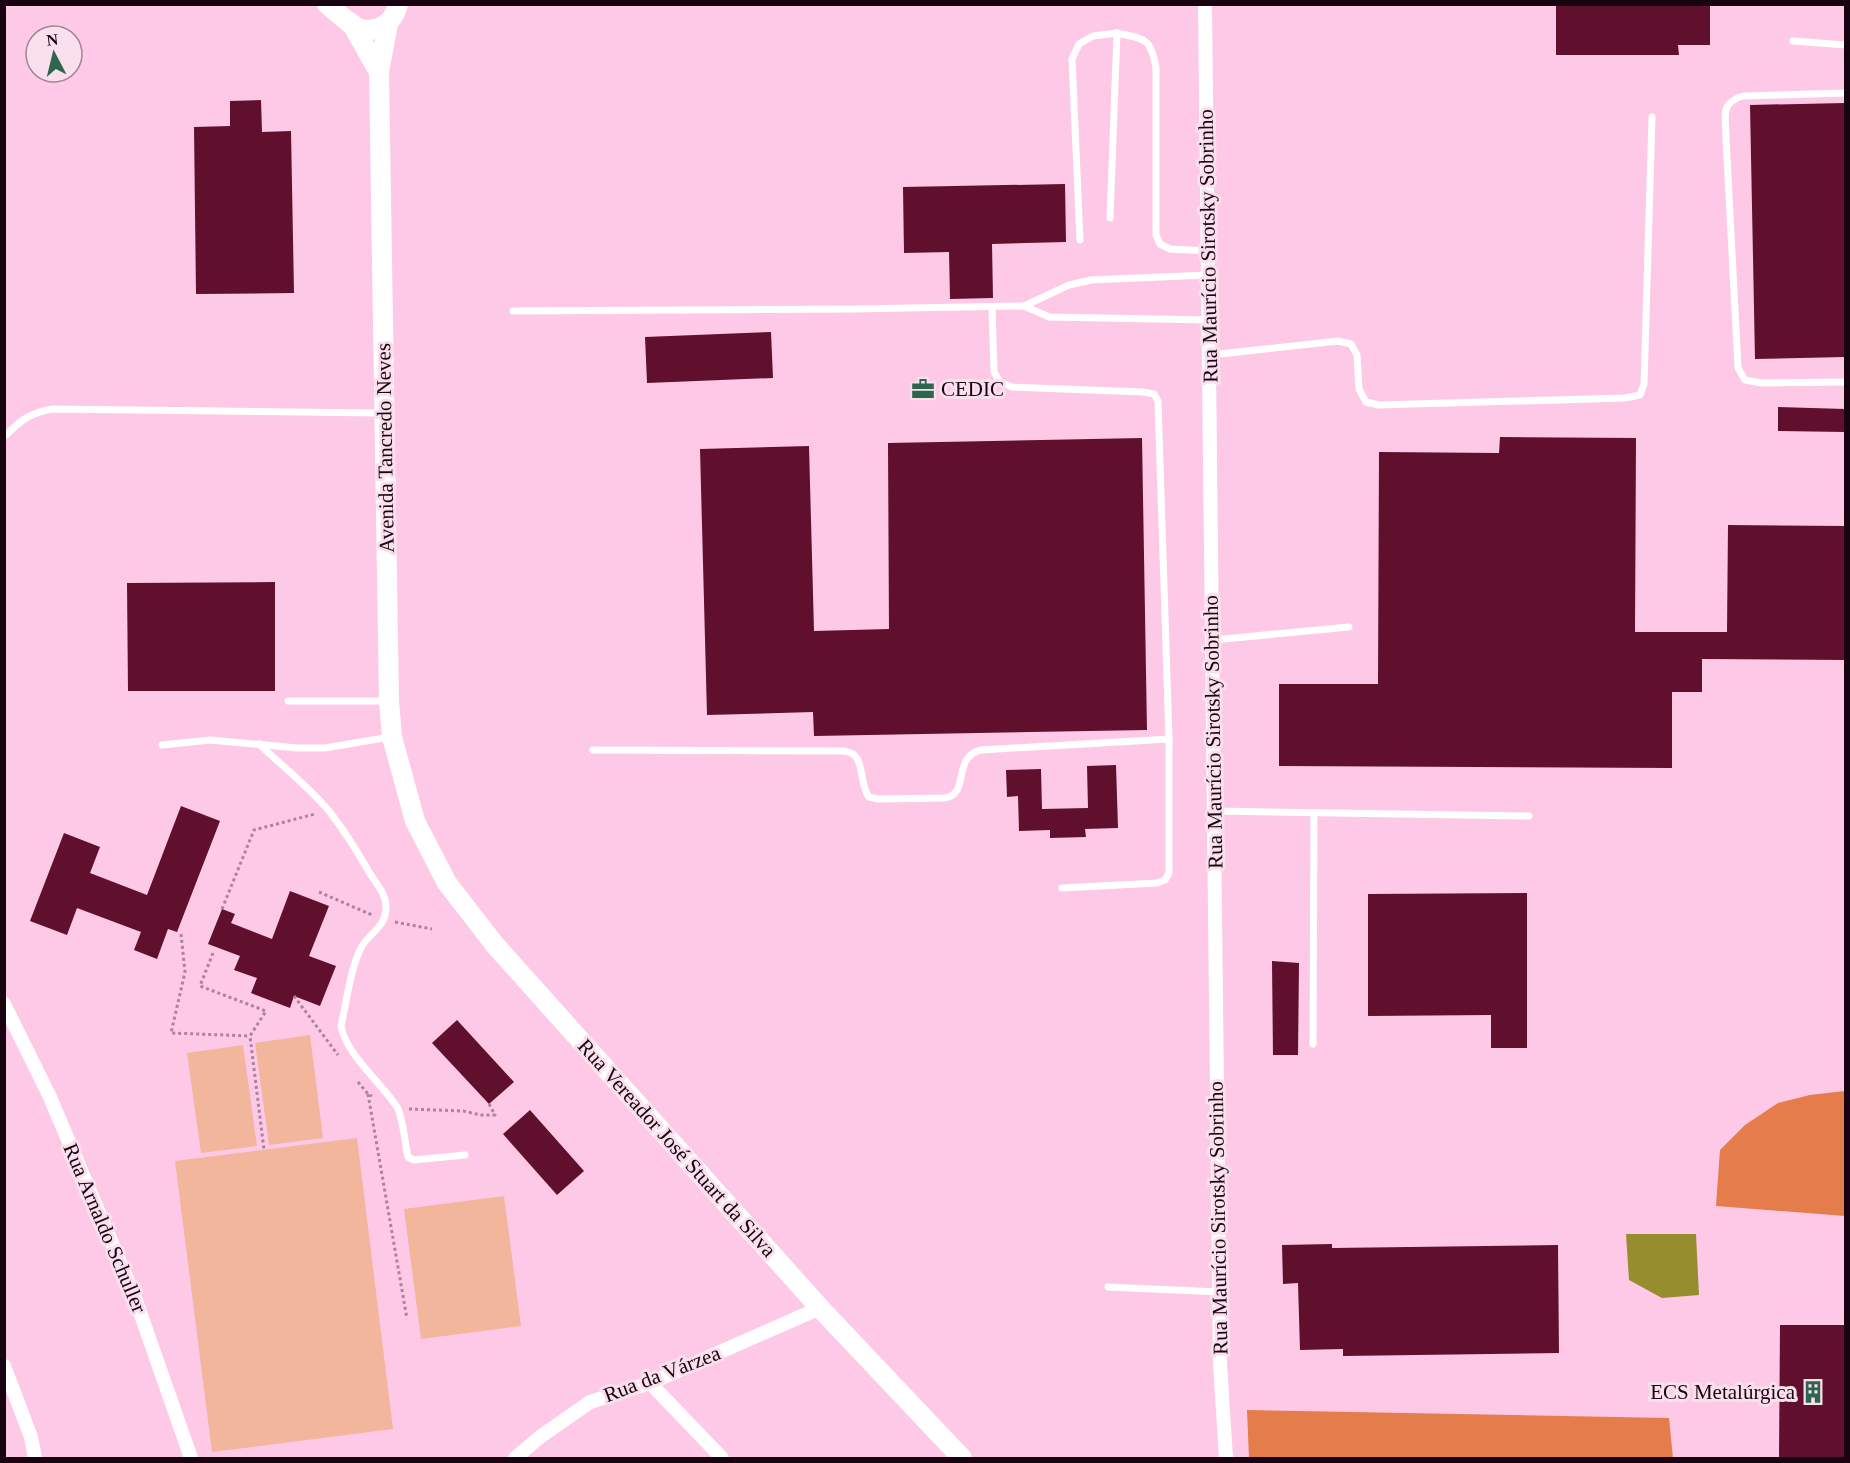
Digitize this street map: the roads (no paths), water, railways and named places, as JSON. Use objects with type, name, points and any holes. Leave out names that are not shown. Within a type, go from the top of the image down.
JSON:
[{"type":"main road","name":"Avenida Tancredo Neves","points":[[327,4],[353,26],[379,72]]},
{"type":"main road","points":[[341,4],[346,19],[353,26],[371,31],[380,29],[396,10]]},
{"type":"main road","name":"Avenida Tancredo Neves","points":[[396,10],[379,72],[389,701],[392,737],[415,821]]},
{"type":"main road","name":"Rua Vereador José Stuart da Silva","points":[[415,821],[447,882],[495,945],[820,1308],[962,1458]]},
{"type":"street","name":"Rua Maurício Sirotsky Sobrinho","points":[[1205,4],[1220,1364],[1227,1458]]},
{"type":"street","name":"Rua Arnaldo Schuller","points":[[4,1004],[49,1095],[134,1295],[192,1458]]},
{"type":"street","name":"Rua da Várzea","points":[[515,1458],[540,1437],[590,1402],[650,1383],[820,1308]]},
{"type":"street","points":[[4,1366],[31,1437],[35,1458]]},
{"type":"street","points":[[650,1383],[722,1458]]},
{"type":"lane","points":[[1080,240],[1072,59],[1079,44],[1093,36],[1118,33],[1142,38],[1153,49],[1156,68],[1156,235],[1160,244],[1170,249],[1208,251]]},
{"type":"lane","points":[[1110,218],[1118,33]]},
{"type":"lane","points":[[1793,41],[1845,45]]},
{"type":"lane","points":[[1845,93],[1743,96],[1732,99],[1726,108],[1726,138],[1738,368],[1745,380],[1762,383],[1845,382]]},
{"type":"lane","points":[[1210,355],[1338,341],[1351,344],[1357,355],[1359,389],[1366,402],[1379,405],[1626,398],[1640,395],[1644,384],[1652,117]]},
{"type":"lane","points":[[513,311],[1024,306],[1069,285],[1091,280],[1209,275]]},
{"type":"lane","points":[[1024,306],[1048,317],[1209,320]]},
{"type":"lane","points":[[992,307],[994,372],[1000,382],[1012,387],[1143,392],[1154,394],[1158,401],[1169,739],[1169,873],[1165,880],[1157,883],[1062,888]]},
{"type":"lane","points":[[6,435],[21,420],[36,412],[52,409],[385,413]]},
{"type":"lane","points":[[1213,640],[1349,627]]},
{"type":"lane","points":[[288,701],[389,701]]},
{"type":"lane","points":[[162,745],[210,740],[297,748],[325,748],[392,737]]},
{"type":"lane","points":[[593,750],[843,751],[854,754],[859,762],[865,792],[869,797],[944,798],[956,793],[966,758],[972,752],[1169,739]]},
{"type":"lane","points":[[259,744],[328,811],[384,896],[387,908],[384,920],[378,930],[368,938],[358,955],[341,1026],[343,1037],[398,1108],[408,1157],[414,1160],[465,1155]]},
{"type":"lane","points":[[1214,811],[1529,816]]},
{"type":"lane","points":[[1313,1044],[1314,813]]},
{"type":"lane","points":[[1108,1287],[1219,1292]]},
{"type":"place","name":"CEDIC","points":[[923,389]]},
{"type":"place","name":"ECS Metalúrgica","points":[[1813,1392]]}]
